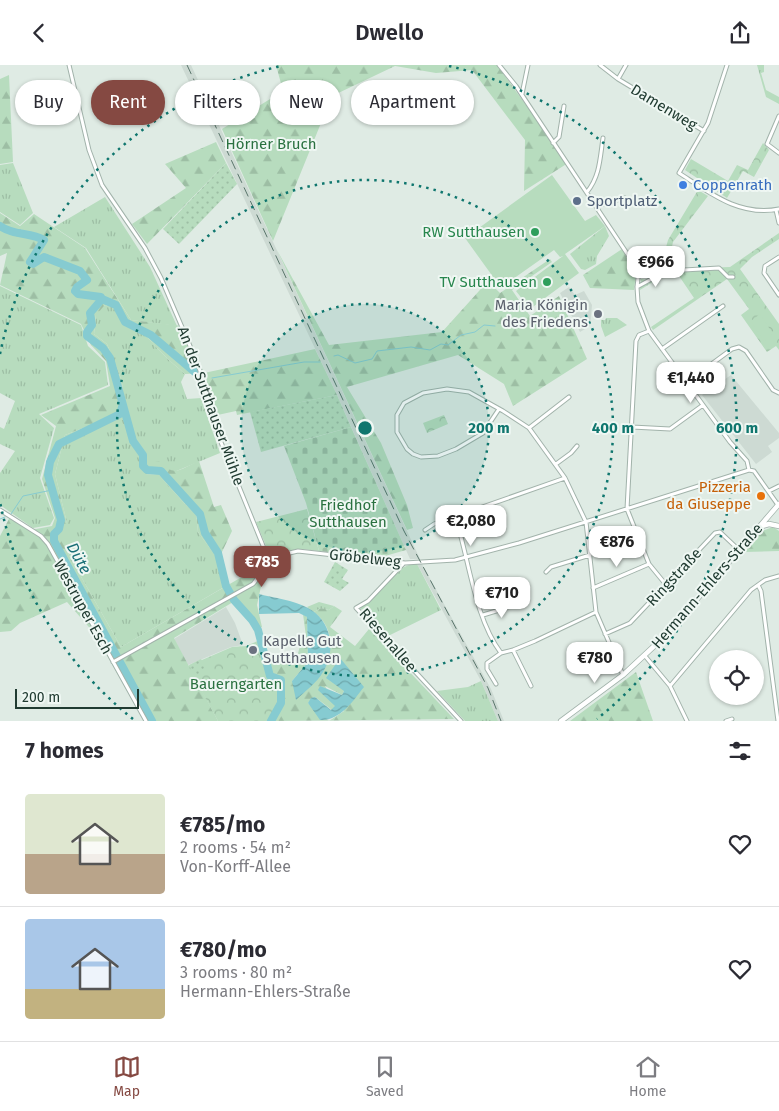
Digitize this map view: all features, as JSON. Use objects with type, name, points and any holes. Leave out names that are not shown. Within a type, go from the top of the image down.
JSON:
[{"type":"street","name":"An der Sutthauser Mühle","points":[[69,65],[89,150],[102,185],[145,248],[171,301],[199,367],[216,430],[268,558]]},
{"type":"street","points":[[499,65],[522,94],[632,261],[640,263],[637,287],[641,311],[649,331],[747,461],[749,470],[754,471],[779,505]]},
{"type":"street","points":[[522,94],[528,65]]},
{"type":"street","name":"Damenweg","points":[[600,65],[618,79],[704,131]]},
{"type":"street","points":[[618,79],[626,65]]},
{"type":"street","points":[[727,65],[704,131],[678,173],[734,206],[757,211],[778,209],[779,223]]},
{"type":"street","points":[[553,143],[559,137],[564,106]]},
{"type":"street","points":[[779,116],[767,144],[779,153]]},
{"type":"street","points":[[587,192],[595,182],[598,173],[603,138]]},
{"type":"street","points":[[596,206],[625,198]]},
{"type":"street","points":[[779,257],[765,266],[764,273],[779,295]]},
{"type":"street","points":[[637,287],[666,271],[719,268],[728,277],[732,277]]},
{"type":"street","points":[[662,349],[724,306]]},
{"type":"street","points":[[649,331],[640,335],[636,341],[627,509],[649,564],[667,586]]},
{"type":"street","points":[[687,382],[732,349],[739,347],[746,351],[773,390],[779,393]]},
{"type":"street","points":[[499,409],[482,433],[456,449],[438,456],[421,457],[414,454],[407,449],[397,432],[397,415],[404,403],[411,397],[447,389],[469,392],[499,409],[529,428],[565,478],[586,522],[596,613],[623,675]]},
{"type":"street","points":[[529,428],[569,397]]},
{"type":"street","points":[[632,427],[670,429],[703,405]]},
{"type":"street","points":[[556,464],[577,446]]},
{"type":"street","name":"Gröbelweg","points":[[268,558],[305,551],[405,563],[467,558],[749,470]]},
{"type":"street","points":[[424,530],[455,516],[565,478]]},
{"type":"street","points":[[769,491],[779,486]]},
{"type":"street","name":"Hermann-Ehlers-Straße","points":[[561,721],[623,675],[665,636],[779,505]]},
{"type":"street","name":"Westruper Esch","points":[[0,510],[41,536],[48,544],[146,721]]},
{"type":"street","points":[[455,516],[467,558],[467,565],[483,615],[501,653]]},
{"type":"street","points":[[758,528],[769,523],[779,526]]},
{"type":"street","name":"Ringstraße","points":[[605,634],[630,623],[715,533],[720,533],[739,550]]},
{"type":"street","points":[[546,572],[551,567],[590,555]]},
{"type":"street","points":[[114,661],[256,581],[264,561],[268,558]]},
{"type":"street","name":"Riesenallee","points":[[405,563],[368,601],[356,608],[462,721]]},
{"type":"street","points":[[593,588],[649,564]]},
{"type":"street","points":[[670,686],[758,585],[779,576]]},
{"type":"street","points":[[758,585],[761,591],[778,721]]},
{"type":"street","points":[[483,615],[506,608],[510,604]]},
{"type":"street","points":[[496,684],[486,669],[487,663],[501,653],[513,650],[596,613]]},
{"type":"street","points":[[513,650],[531,686]]},
{"type":"street","points":[[644,656],[670,686],[686,721]]},
{"type":"street","points":[[726,721],[732,719]]},
{"type":"shaded area","points":[[181,65],[191,65],[198,80],[188,80]]},
{"type":"shaded area","points":[[209,125],[219,125],[420,559],[410,559],[337,395]]},
{"type":"shaded area","points":[[569,287],[575,295],[584,291],[592,305],[590,326],[580,332],[560,293]]},
{"type":"shaded area","points":[[731,375],[779,433],[779,438],[768,446],[772,452],[756,464],[702,395]]},
{"type":"shaded area","points":[[417,564],[422,564],[491,689],[504,721],[498,721],[481,681]]},
{"type":"shaded area","points":[[226,607],[235,623],[243,645],[231,647],[188,665],[174,639]]},
{"type":"green space","name":"Hörner Bruch","points":[[276,65],[497,65],[568,163],[524,191],[525,140],[472,70],[436,73],[395,66],[366,80],[351,80],[351,87],[341,92],[341,80],[280,80]]},
{"type":"green space","points":[[757,65],[764,65],[764,72],[761,73],[766,90],[779,97],[779,104],[766,97]]},
{"type":"green space","points":[[9,75],[13,162],[0,164],[0,79]]},
{"type":"green space","name":"Hörner Bruch","points":[[270,99],[270,125],[320,125],[273,241],[222,129],[228,125],[260,125],[260,105]]},
{"type":"green space","points":[[216,142],[226,163],[147,244],[132,224],[186,188],[165,164]]},
{"type":"green space","points":[[763,143],[769,150],[754,177],[743,171],[727,198],[685,170],[691,159],[728,181],[737,165],[748,170]]},
{"type":"green space","points":[[13,163],[33,213],[20,225],[0,212],[0,165]]},
{"type":"green space","points":[[226,163],[237,184],[179,244],[163,229]]},
{"type":"green space","name":"RW Sutthausen","points":[[552,175],[585,221],[596,215],[605,226],[565,254],[579,273],[530,309],[516,291],[563,256],[560,257],[554,250],[503,286],[496,281],[465,238]]},
{"type":"green space","points":[[698,190],[708,196],[673,242],[668,265],[672,269],[730,267],[779,233],[779,239],[752,257],[740,269],[779,324],[779,350],[776,346],[767,352],[741,315],[749,309],[727,279],[653,330],[651,327],[694,298],[677,273],[666,274],[640,290],[641,279],[647,280],[659,273],[668,240]]},
{"type":"green space","points":[[105,197],[150,267],[177,326],[131,320],[86,248],[54,227]]},
{"type":"green space","points":[[0,213],[20,226],[34,214],[85,248],[131,320],[182,326],[204,373],[315,349],[337,395],[237,415],[236,411],[213,416],[203,373],[185,374],[146,336],[125,326],[113,307],[105,305],[96,315],[94,334],[107,344],[122,381],[120,414],[65,435],[55,474],[67,523],[67,552],[121,647],[266,563],[257,605],[262,627],[257,630],[233,602],[174,638],[218,721],[144,721],[95,634],[67,602],[20,623],[11,631],[0,632],[0,536],[10,517],[31,530],[52,526],[55,518],[42,479],[56,426],[41,415],[110,386],[106,361],[91,345],[81,324],[0,285],[7,253],[0,256]]},
{"type":"green space","points":[[605,226],[609,236],[597,256],[596,264],[585,270],[581,269],[570,254]]},
{"type":"green space","points":[[622,249],[636,274],[634,290],[590,288],[583,275]]},
{"type":"green space","points":[[277,250],[329,345],[442,332],[488,281],[500,293],[550,259],[552,262],[512,290],[530,316],[559,296],[587,359],[513,406],[504,384],[458,355],[347,387],[381,443],[407,505],[413,528],[407,530]]},
{"type":"green space","points":[[0,286],[81,325],[88,346],[105,362],[108,385],[39,414],[54,428],[40,478],[54,518],[50,525],[33,528],[0,505],[0,473],[15,451],[0,444],[0,427],[4,429],[15,401],[0,393]]},
{"type":"green space","points":[[105,305],[113,307],[125,326],[146,336],[185,374],[181,382],[187,399],[201,398],[220,453],[174,472],[146,474],[159,475],[186,505],[196,512],[198,532],[221,563],[226,586],[121,647],[67,552],[67,523],[55,474],[65,435],[120,414],[127,419],[123,405],[122,381],[107,344],[94,334],[96,314]]},
{"type":"green space","points":[[760,314],[773,334],[764,341],[751,321]]},
{"type":"green space","points":[[617,318],[627,325],[605,337],[601,320]]},
{"type":"green space","points":[[337,395],[351,427],[261,452],[250,412]]},
{"type":"green space","points":[[444,415],[448,424],[427,433],[423,423]]},
{"type":"green space","name":"Friedhof Sutthausen","points":[[351,427],[406,550],[378,558],[319,551],[306,503],[284,446]]},
{"type":"green space","points":[[159,461],[174,471],[199,461],[214,507],[221,505],[232,531],[221,554],[214,554],[198,532],[196,512],[186,505],[159,475],[146,474],[139,466]]},
{"type":"green space","points":[[307,509],[319,551],[302,549],[269,553],[256,522]]},
{"type":"green space","points":[[773,527],[779,531],[779,551],[744,552],[762,531]]},
{"type":"green space","points":[[335,562],[348,570],[342,579],[349,583],[340,591],[324,582]]},
{"type":"green space","points":[[411,564],[417,564],[441,610],[386,637],[360,608],[402,568]]},
{"type":"green space","points":[[319,602],[334,606],[329,610],[321,608],[314,612],[307,607]]},
{"type":"green space","points":[[334,606],[342,611],[330,627],[355,646],[369,629],[454,719],[330,720],[344,711],[344,691],[342,695],[325,686],[336,706],[332,710],[315,697],[308,703],[315,711],[328,720],[272,721],[282,704],[282,680],[270,675],[266,661],[274,657],[280,662],[297,657],[300,646],[307,644],[303,614],[307,617],[308,662],[292,681],[314,683],[329,656],[330,637],[322,620],[314,612],[321,608],[329,610]]},
{"type":"green space","name":"Bauerngarten","points":[[260,640],[269,677],[280,681],[280,703],[270,721],[218,721],[188,666],[232,647],[246,646]]},
{"type":"green space","name":"Bauerngarten","points":[[201,659],[208,670],[195,677],[189,665]]},
{"type":"green space","points":[[636,672],[653,721],[570,721]]},
{"type":"green space","points":[[481,681],[498,721],[465,721],[437,691],[468,687]]},
{"type":"water","points":[[259,594],[290,601],[308,608],[316,613],[327,628],[330,654],[327,663],[318,680],[296,700],[292,681],[308,662],[307,617],[299,613],[259,614]]},
{"type":"water","points":[[340,658],[364,687],[351,704],[340,714],[320,720],[308,703],[311,698],[315,697],[331,710],[335,706],[318,690],[320,686],[342,695],[344,691],[326,678]]},
{"type":"waterway","name":"Düte","points":[[0,226],[44,240],[30,262],[33,264],[44,257],[80,271],[87,280],[77,287],[75,291],[78,294],[101,297],[102,299],[90,313],[92,325],[87,332],[87,336],[103,348],[110,358],[133,441],[143,455],[143,466],[147,470],[161,471],[200,514],[205,533],[218,553],[226,586],[234,600],[252,620],[258,630],[270,676],[281,680],[281,703],[271,721]]},
{"type":"waterway","name":"Düte","points":[[102,299],[116,305],[125,322],[151,335],[197,374]]},
{"type":"waterway","points":[[334,356],[338,355],[355,363],[372,359],[377,351],[411,347],[430,350],[441,344],[448,345],[461,335],[475,332],[484,325],[495,326]]},
{"type":"waterway","points":[[212,378],[304,362],[320,362]]},
{"type":"waterway","name":"Düte","points":[[122,407],[120,414],[59,444],[50,462],[48,475],[61,520],[59,529],[54,534],[54,541],[152,721]]},
{"type":"waterway","points":[[11,514],[23,496],[52,490]]},
{"type":"waterway","points":[[0,519],[5,517]]},
{"type":"railway","points":[[187,65],[404,531],[488,688],[501,721]]},
{"type":"place","name":"Coppenrath","points":[[683,185]]},
{"type":"place","name":"Sportplatz","points":[[577,201]]},
{"type":"place","name":"RW Sutthausen","points":[[535,232]]},
{"type":"place","name":"TV Sutthausen","points":[[547,282]]},
{"type":"place","name":"Maria Königin des Friedens","points":[[598,314]]},
{"type":"place","name":"Pizzeria da Giuseppe","points":[[761,496]]},
{"type":"place","name":"Kapelle Gut Sutthausen","points":[[253,650]]}]
